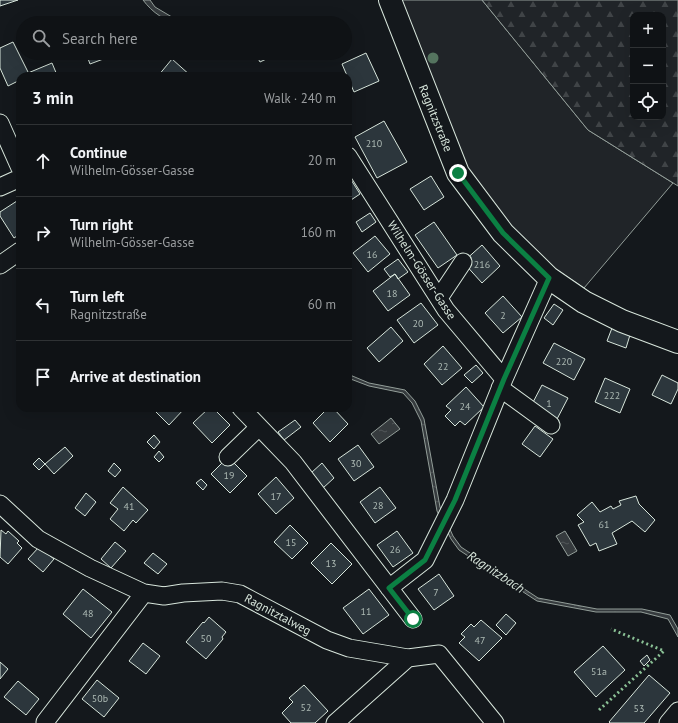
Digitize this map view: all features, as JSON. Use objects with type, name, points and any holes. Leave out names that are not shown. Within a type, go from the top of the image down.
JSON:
[{"type":"main road","name":"Ragnitzstraße","points":[[390,0],[458,173],[503,233],[549,278],[584,302],[622,320],[678,342]]},
{"type":"street","points":[[0,123],[16,159]]},
{"type":"street","name":"Wilhelm-Gösser-Gasse","points":[[352,162],[446,310],[502,383],[551,425]]},
{"type":"street","points":[[0,187],[16,180]]},
{"type":"street","points":[[0,265],[16,254]]},
{"type":"street","points":[[439,298],[463,262]]},
{"type":"street","points":[[389,588],[425,560],[455,500],[502,383],[549,278]]},
{"type":"street","points":[[245,412],[293,462],[413,619]]},
{"type":"street","points":[[228,457],[259,427]]},
{"type":"street","name":"Ragnitztalweg","points":[[0,504],[38,539],[90,568],[144,593],[164,596],[183,593],[222,591],[240,594],[327,640],[349,648],[408,658],[439,654],[495,723]]},
{"type":"street","points":[[45,722],[144,593]]},
{"type":"street","points":[[334,723],[408,658]]},
{"type":"street","points":[[668,723],[678,712]]},
{"type":"green space","points":[[401,0],[482,0],[588,130],[673,183],[584,288],[527,250],[467,170]]},
{"type":"green space","points":[[482,0],[678,0],[678,186],[588,130]]},
{"type":"water","points":[[143,0],[150,0],[155,7],[170,16],[160,16]]},
{"type":"water","name":"Ragnitzbach","points":[[352,376],[369,383],[405,390],[415,401],[424,419],[440,507],[453,536],[461,547],[538,598],[597,609],[642,609],[670,615],[678,629],[678,637],[668,619],[641,612],[596,612],[537,601],[459,550],[451,539],[437,511],[421,421],[412,403],[403,393],[369,386],[352,380]]},
{"type":"water","points":[[391,418],[400,429],[379,444],[371,434]]},
{"type":"water","points":[[565,531],[577,551],[568,556],[556,536]]},
{"type":"building","points":[[0,0],[18,0],[0,6]]},
{"type":"building","points":[[13,42],[16,48],[16,60],[22,60],[28,72],[16,72],[16,82],[8,86],[0,68],[0,48]]},
{"type":"building","points":[[366,53],[379,81],[354,92],[352,87],[352,72],[345,72],[342,64]]},
{"type":"building","points":[[89,60],[101,60],[90,64]]},
{"type":"building","points":[[171,60],[173,60],[187,72],[161,72]]},
{"type":"building","points":[[52,63],[56,72],[30,72]]},
{"type":"building","points":[[384,121],[407,162],[377,178],[355,137]]},
{"type":"building","points":[[431,176],[444,197],[424,210],[410,189]]},
{"type":"building","points":[[352,181],[360,194],[352,199]]},
{"type":"building","points":[[16,202],[16,237],[14,238],[0,216],[0,212]]},
{"type":"building","points":[[370,213],[376,222],[362,232],[356,222]]},
{"type":"building","points":[[434,222],[457,255],[438,268],[415,235]]},
{"type":"building","points":[[375,236],[390,254],[368,272],[353,253]]},
{"type":"building","points":[[482,245],[500,266],[482,283],[463,262]]},
{"type":"building","points":[[398,259],[408,272],[398,279],[395,274],[390,277],[384,269]]},
{"type":"building","points":[[395,274],[410,295],[388,311],[373,291]]},
{"type":"building","points":[[503,296],[522,317],[503,333],[485,313]]},
{"type":"building","points":[[421,303],[438,325],[414,343],[397,320]]},
{"type":"building","points":[[554,304],[563,310],[553,325],[544,318]]},
{"type":"building","points":[[391,327],[403,341],[379,362],[367,348]]},
{"type":"building","points":[[612,328],[630,335],[626,348],[607,341]]},
{"type":"building","points":[[554,343],[585,359],[574,380],[543,363]]},
{"type":"building","points":[[443,346],[462,368],[442,385],[424,364]]},
{"type":"building","points":[[476,365],[483,373],[472,383],[464,375]]},
{"type":"building","points":[[662,375],[678,383],[678,389],[671,404],[652,395]]},
{"type":"building","points":[[605,378],[630,389],[620,413],[595,402]]},
{"type":"building","points":[[542,385],[568,398],[556,421],[530,408]]},
{"type":"building","points":[[466,387],[484,407],[465,425],[460,421],[455,426],[445,416],[451,410],[446,406]]},
{"type":"building","points":[[156,412],[181,412],[169,425]]},
{"type":"building","points":[[205,412],[217,412],[230,425],[212,443],[193,423]]},
{"type":"building","points":[[324,412],[337,412],[348,424],[330,442],[313,423]]},
{"type":"building","points":[[295,420],[301,427],[284,440],[278,432]]},
{"type":"building","points":[[535,426],[553,439],[540,457],[522,444]]},
{"type":"building","points":[[154,435],[160,442],[154,449],[147,442]]},
{"type":"building","points":[[358,445],[374,467],[354,481],[338,459]]},
{"type":"building","points":[[65,447],[73,456],[54,474],[45,464]]},
{"type":"building","points":[[159,451],[164,457],[159,462],[154,457]]},
{"type":"building","points":[[228,457],[247,476],[230,493],[211,474]]},
{"type":"building","points":[[39,458],[45,464],[39,470],[33,464]]},
{"type":"building","points":[[114,463],[121,470],[115,477],[108,471]]},
{"type":"building","points":[[322,463],[334,478],[323,488],[311,473]]},
{"type":"building","points":[[276,477],[294,498],[276,514],[258,494]]},
{"type":"building","points":[[201,479],[207,485],[203,490],[196,483]]},
{"type":"building","points":[[123,487],[148,510],[136,523],[133,520],[124,531],[110,519],[118,509],[110,503]]},
{"type":"building","points":[[380,487],[396,508],[375,523],[360,502]]},
{"type":"building","points":[[86,493],[96,502],[85,516],[75,508]]},
{"type":"building","points":[[636,496],[639,504],[655,520],[645,532],[632,521],[612,533],[617,544],[599,551],[596,543],[590,546],[578,525],[584,522],[577,515],[592,502],[600,512],[611,506],[613,509],[621,505],[619,501]]},
{"type":"building","points":[[290,525],[308,543],[292,559],[274,542]]},
{"type":"building","points":[[1,530],[6,534],[8,531],[19,541],[17,543],[22,548],[8,564],[0,557]]},
{"type":"building","points":[[397,531],[413,553],[393,567],[377,545]]},
{"type":"building","points":[[115,542],[126,551],[111,568],[101,559]]},
{"type":"building","points":[[331,543],[352,564],[332,584],[311,563]]},
{"type":"building","points":[[39,547],[54,559],[43,572],[28,559]]},
{"type":"building","points":[[153,553],[167,564],[158,574],[144,563]]},
{"type":"building","points":[[439,574],[454,596],[434,610],[418,589]]},
{"type":"building","points":[[83,589],[112,612],[91,638],[63,614]]},
{"type":"building","points":[[369,589],[389,615],[363,634],[343,608]]},
{"type":"building","points":[[506,614],[516,623],[506,635],[496,625]]},
{"type":"building","points":[[209,617],[226,632],[222,637],[223,639],[206,659],[186,642]]},
{"type":"building","points":[[481,620],[502,638],[479,661],[459,643],[465,637],[461,634],[471,624],[474,627]]},
{"type":"building","points":[[143,643],[160,656],[146,674],[129,661]]},
{"type":"building","points":[[603,646],[625,670],[596,697],[574,672]]},
{"type":"building","points":[[647,655],[650,660],[644,666],[640,661]]},
{"type":"building","points":[[0,662],[8,669],[0,679]]},
{"type":"building","points":[[649,675],[670,693],[644,723],[610,723],[609,722]]},
{"type":"building","points":[[97,680],[119,698],[104,717],[82,699]]},
{"type":"building","points":[[18,681],[39,699],[26,715],[4,697]]},
{"type":"building","points":[[304,685],[328,711],[315,723],[291,723],[282,713],[293,702],[289,698]]},
{"type":"hedge","points":[[599,710],[664,651],[611,629]]},
{"type":"route","points":[[413,619],[389,588],[425,560],[455,500],[504,379],[546,288],[549,278],[503,233],[458,173]]}]
